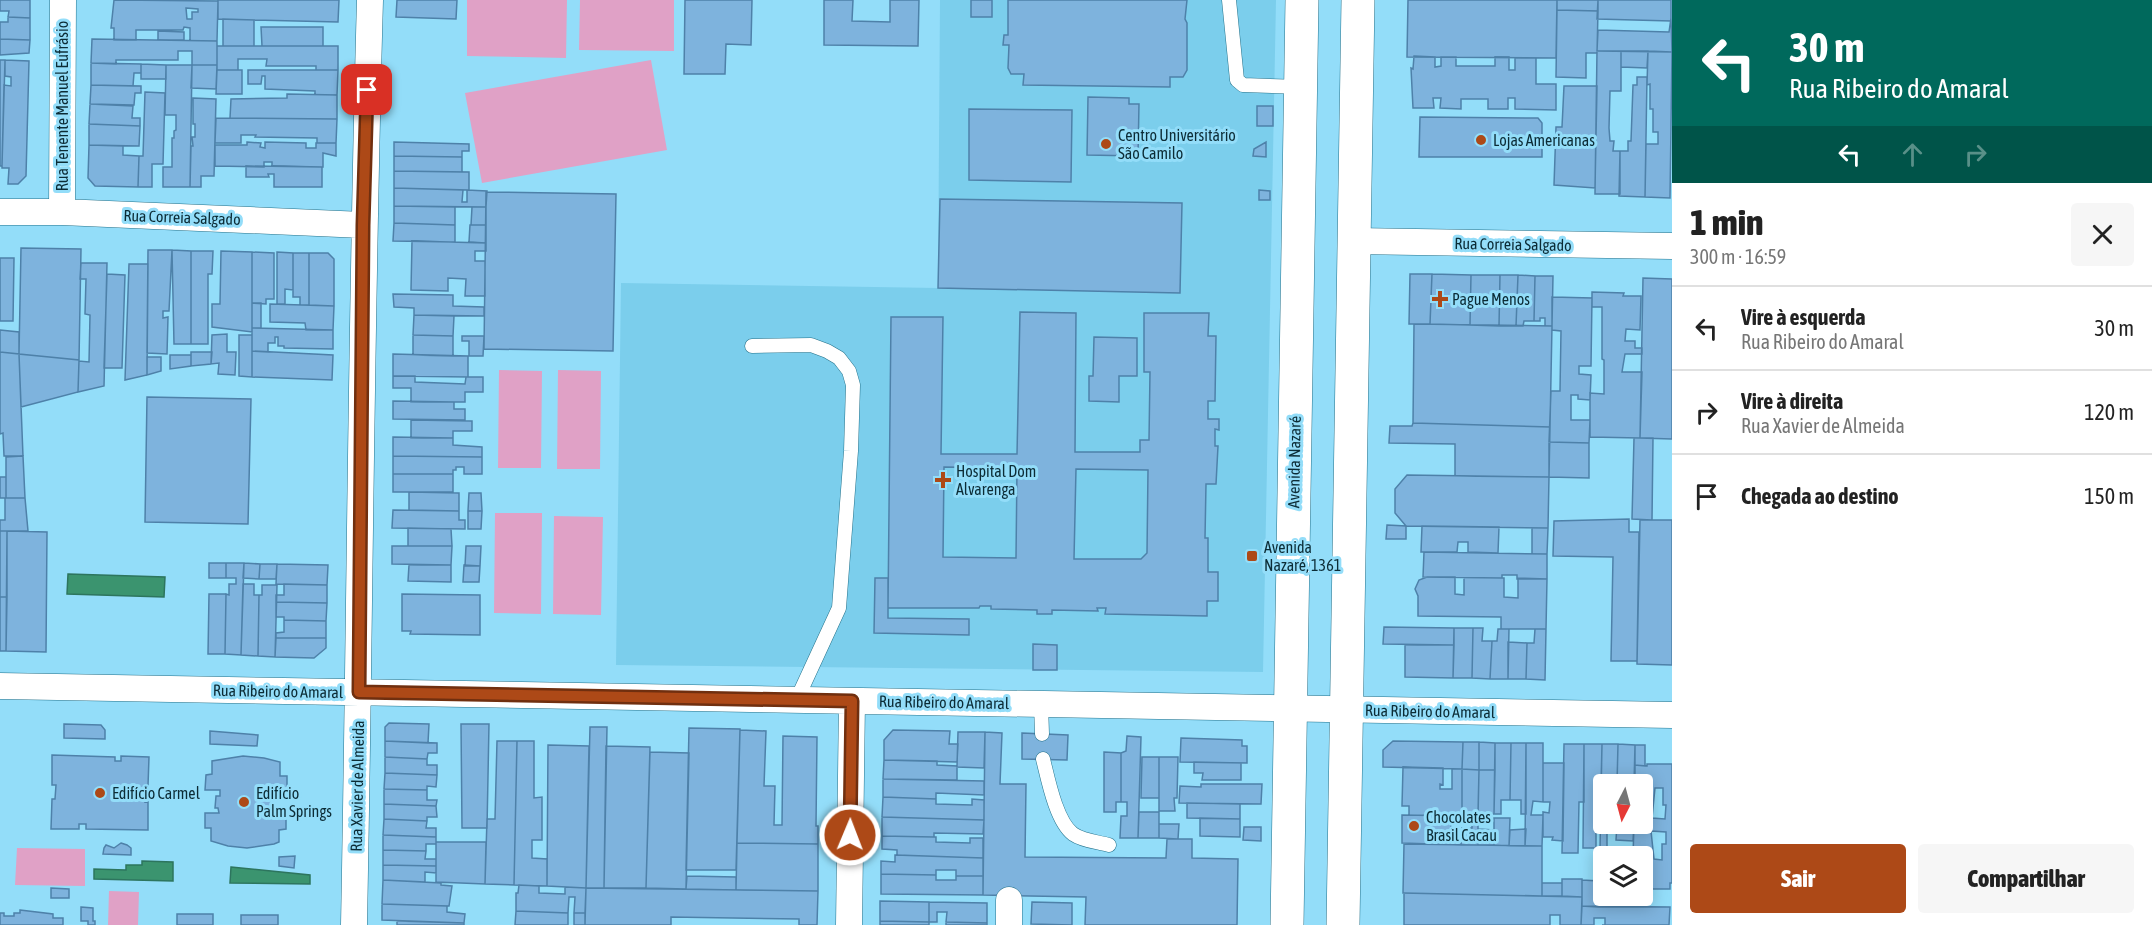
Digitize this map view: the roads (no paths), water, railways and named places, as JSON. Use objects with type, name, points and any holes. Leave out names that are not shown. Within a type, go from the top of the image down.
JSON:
[{"type":"main road","name":"Avenida Nazaré","points":[[1287,925],[1302,0]]},
{"type":"main road","points":[[1342,925],[1358,0]]},
{"type":"street","name":"Rua Tenente Manuel Eufrásio","points":[[62,212],[63,0]]},
{"type":"street","name":"Rua Xavier de Almeida","points":[[354,925],[359,692],[363,225],[370,0]]},
{"type":"street","name":"Rua Correia Salgado","points":[[0,212],[62,212],[363,225]]},
{"type":"street","name":"Rua Correia Salgado","points":[[1354,241],[1672,246]]},
{"type":"street","name":"Rua Ribeiro do Amaral","points":[[0,686],[1672,715]]},
{"type":"street","points":[[849,925],[852,701]]},
{"type":"lane","points":[[1229,0],[1237,80],[1243,85],[1301,87]]},
{"type":"lane","points":[[752,346],[811,345],[827,351],[839,358],[849,371],[853,385],[850,462],[839,608],[797,699]]},
{"type":"lane","points":[[1041,704],[1042,734]]},
{"type":"lane","points":[[1043,759],[1052,792],[1067,827],[1073,834],[1082,838],[1109,844]]},
{"type":"place","name":"Lojas Americanas","points":[[1481,140]]},
{"type":"place","name":"Centro Universitário São Camilo","points":[[1106,144]]},
{"type":"place","name":"Pague Menos","points":[[1440,299]]},
{"type":"place","name":"Hospital Dom Alvarenga","points":[[943,480]]},
{"type":"place","name":"Avenida Nazaré, 1361","points":[[1252,556]]},
{"type":"place","name":"Edifício Carmel","points":[[100,793]]},
{"type":"place","name":"Edifício Palm Springs","points":[[244,802]]},
{"type":"place","name":"Chocolates Brasil Cacau","points":[[1414,826]]}]
